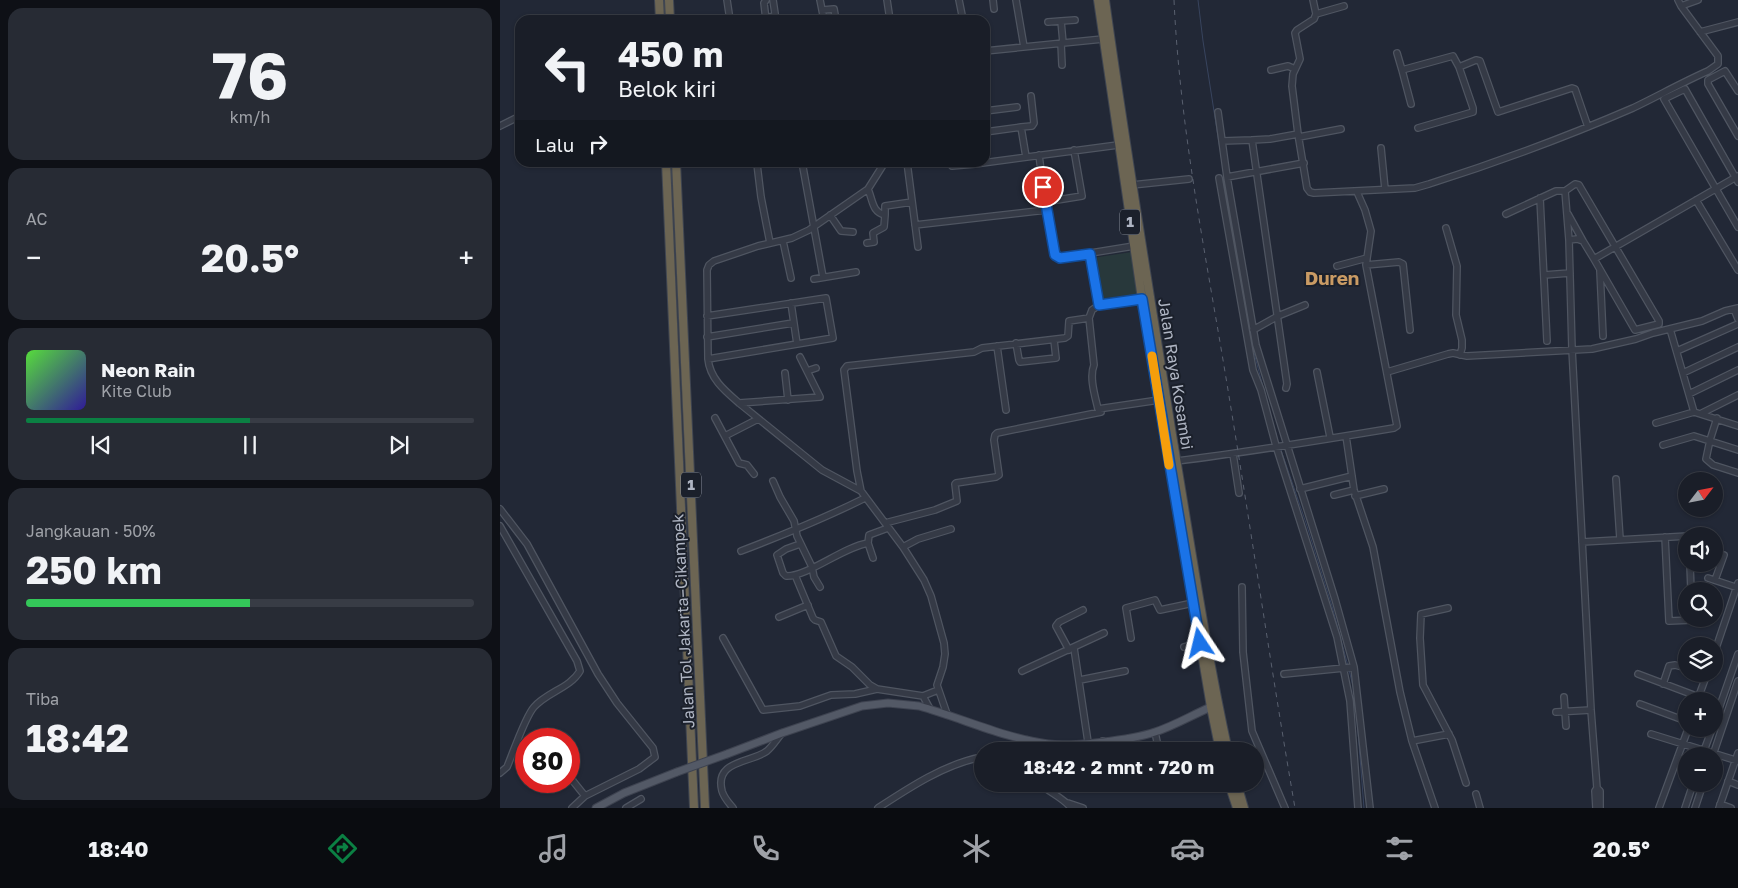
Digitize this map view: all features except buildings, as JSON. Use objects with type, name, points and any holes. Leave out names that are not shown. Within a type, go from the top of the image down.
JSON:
[{"type":"highway","points":[[659,0],[660,15]]},
{"type":"highway","points":[[669,0],[670,15]]},
{"type":"highway","name":"Jalan Raya Kosambi","points":[[1098,0],[1120,140],[1132,185],[1159,400],[1218,742]]},
{"type":"highway","name":"Jalan Raya Kosambi","points":[[1105,0],[1134,246],[1146,298],[1177,461],[1217,700],[1226,742]]},
{"type":"highway","name":"Jalan Tol Jakarta–Cikampek","points":[[666,167],[694,808]]},
{"type":"highway","name":"Jalan Tol Jakarta–Cikampek","points":[[676,167],[705,808]]},
{"type":"highway","points":[[1231,792],[1236,808]]},
{"type":"highway","points":[[1239,792],[1244,808]]},
{"type":"main road","points":[[596,808],[624,793],[677,772],[782,733],[869,704],[911,704],[1027,740],[1040,742]]},
{"type":"main road","points":[[1088,742],[1127,738],[1155,732],[1211,707]]},
{"type":"street","points":[[727,0],[729,15]]},
{"type":"street","points":[[766,0],[764,3],[766,15]]},
{"type":"street","points":[[773,0],[776,15]]},
{"type":"street","points":[[820,0],[823,15]]},
{"type":"street","points":[[887,0],[889,15]]},
{"type":"street","points":[[959,0],[962,15]]},
{"type":"street","points":[[993,0],[994,9]]},
{"type":"street","points":[[1016,0],[1024,47]]},
{"type":"street","points":[[1313,0],[1316,14],[1314,19],[1296,31],[1300,59],[1295,69],[1292,86],[1307,188],[1310,192],[1314,193],[1415,188],[1429,184],[1516,156],[1588,127],[1708,71],[1718,64],[1718,56],[1678,0]]},
{"type":"street","points":[[1681,6],[1698,0]]},
{"type":"street","points":[[1316,14],[1344,6]]},
{"type":"street","points":[[822,10],[834,9],[835,15]]},
{"type":"street","points":[[1048,22],[1075,20]]},
{"type":"street","points":[[1061,21],[1062,65]]},
{"type":"street","points":[[1700,32],[1738,23]]},
{"type":"street","points":[[990,50],[1103,39]]},
{"type":"street","points":[[1397,53],[1411,104]]},
{"type":"street","points":[[1402,70],[1455,57],[1473,108],[1473,112],[1418,128]]},
{"type":"street","points":[[1459,67],[1476,60],[1480,61],[1498,112],[1568,88],[1575,89],[1588,127]]},
{"type":"street","points":[[1271,70],[1288,66],[1295,69]]},
{"type":"street","points":[[1738,91],[1725,72],[1708,80],[1708,84],[1738,136]]},
{"type":"street","points":[[1594,259],[1696,200],[1716,190],[1737,179],[1685,89],[1664,99],[1716,190],[1738,227]]},
{"type":"street","points":[[990,131],[1032,126],[1034,123],[1031,96]]},
{"type":"street","points":[[990,110],[1017,107]]},
{"type":"street","points":[[1218,112],[1227,177],[1228,202],[1251,334],[1253,370],[1265,389],[1281,446],[1300,489],[1335,599],[1349,667],[1364,799],[1358,808]]},
{"type":"street","points":[[500,126],[515,118]]},
{"type":"street","points":[[1022,127],[1026,157]]},
{"type":"street","points":[[1222,141],[1270,139],[1341,129]]},
{"type":"street","points":[[990,161],[1074,150],[1120,140]]},
{"type":"street","points":[[1252,140],[1278,316],[1286,388]]},
{"type":"street","points":[[1382,148],[1385,189]]},
{"type":"street","points":[[1046,202],[1082,196],[1074,150]]},
{"type":"street","points":[[1039,155],[1046,210],[1056,256],[1060,258],[1134,246]]},
{"type":"street","points":[[1227,177],[1304,163]]},
{"type":"street","points":[[757,167],[770,243]]},
{"type":"street","points":[[803,167],[823,277]]},
{"type":"street","points":[[861,491],[822,470],[758,419],[719,384],[710,369],[708,359],[707,270],[709,265],[728,256],[802,234],[868,190],[881,167]]},
{"type":"street","points":[[908,167],[918,247]]},
{"type":"street","points":[[1219,178],[1228,202]]},
{"type":"street","points":[[1132,185],[1188,179]]},
{"type":"street","points":[[1506,214],[1556,191],[1565,191],[1572,185],[1579,185],[1659,324],[1635,330],[1567,212]]},
{"type":"street","points":[[868,190],[874,208],[879,213],[885,215]]},
{"type":"street","points":[[1565,191],[1569,240],[1572,349],[1591,710],[1597,788],[1595,791],[1596,808]]},
{"type":"street","points":[[1177,461],[1233,454],[1397,426],[1366,265],[1371,231],[1357,192]]},
{"type":"street","points":[[1540,198],[1547,341]]},
{"type":"street","points":[[1696,200],[1738,270]]},
{"type":"street","points":[[867,243],[874,242],[873,233],[884,227],[885,206],[912,202]]},
{"type":"street","points":[[915,225],[1046,210]]},
{"type":"street","points":[[830,215],[841,231],[853,232]]},
{"type":"street","points":[[1446,228],[1456,257],[1457,266],[1456,315],[1462,340],[1460,355]]},
{"type":"street","points":[[1569,240],[1583,241]]},
{"type":"street","points":[[783,241],[791,278]]},
{"type":"street","points":[[1090,254],[1099,305]]},
{"type":"street","points":[[1337,266],[1367,258]]},
{"type":"street","points":[[1366,265],[1399,262],[1403,264],[1410,330]]},
{"type":"street","points":[[1600,270],[1603,336]]},
{"type":"street","points":[[814,279],[856,272]]},
{"type":"street","points":[[1544,275],[1570,273]]},
{"type":"street","points":[[707,316],[791,303],[814,302],[826,298],[833,338],[708,359]]},
{"type":"street","points":[[1146,298],[1099,305],[1092,310],[1089,318],[1094,365],[1092,378],[1098,409],[1159,400]]},
{"type":"street","points":[[791,303],[796,344]]},
{"type":"street","points":[[1251,334],[1278,316],[1305,305]]},
{"type":"street","points":[[1387,372],[1453,353],[1460,355],[1592,349],[1636,340],[1653,333],[1702,321],[1736,308],[1738,319]]},
{"type":"street","points":[[947,714],[938,690],[945,654],[944,643],[928,588],[903,547],[861,491],[844,370],[847,366],[974,352],[978,348],[1065,338],[1068,336],[1068,323],[1070,320],[1089,318]]},
{"type":"street","points":[[707,337],[793,323]]},
{"type":"street","points":[[1677,351],[1738,324]]},
{"type":"street","points":[[1670,330],[1694,412]]},
{"type":"street","points":[[1016,343],[1020,362],[1056,358],[1054,340]]},
{"type":"street","points":[[1252,345],[1337,637],[1349,667],[1350,701],[1364,799],[1370,808]]},
{"type":"street","points":[[997,346],[1006,410]]},
{"type":"street","points":[[1683,373],[1738,346]]},
{"type":"street","points":[[739,403],[820,397],[800,357]]},
{"type":"street","points":[[807,371],[816,368]]},
{"type":"street","points":[[1689,394],[1738,370]]},
{"type":"street","points":[[1316,372],[1330,437]]},
{"type":"street","points":[[785,373],[788,400]]},
{"type":"street","points":[[1702,413],[1738,395]]},
{"type":"street","points":[[873,558],[868,543],[869,535],[887,525],[957,501],[956,483],[996,477],[999,473],[994,440],[995,435],[999,432],[1101,412]]},
{"type":"street","points":[[1656,423],[1694,412],[1738,426]]},
{"type":"street","points":[[715,418],[739,463],[746,464],[754,474]]},
{"type":"street","points":[[1717,418],[1706,457],[1713,465],[1738,473]]},
{"type":"street","points":[[725,436],[758,419]]},
{"type":"street","points":[[1346,436],[1354,493],[1373,547],[1400,692],[1412,741],[1435,808]]},
{"type":"street","points":[[1663,445],[1694,436],[1738,450]]},
{"type":"street","points":[[1233,454],[1239,493]]},
{"type":"street","points":[[1300,489],[1352,476]]},
{"type":"street","points":[[1616,479],[1620,540]]},
{"type":"street","points":[[773,481],[794,521],[800,544],[820,587]]},
{"type":"street","points":[[1334,495],[1384,489]]},
{"type":"street","points":[[741,551],[834,514],[865,498]]},
{"type":"street","points":[[500,509],[527,544],[598,674],[617,703],[653,748],[655,757],[646,765],[585,796],[572,808]]},
{"type":"street","points":[[500,526],[577,662],[580,671],[574,679],[533,708],[507,767],[500,773]]},
{"type":"street","points":[[903,547],[918,539],[951,529]]},
{"type":"street","points":[[1582,542],[1678,536]]},
{"type":"street","points":[[1665,537],[1669,621],[1678,621]]},
{"type":"street","points":[[800,544],[786,549],[777,556],[784,574],[788,576],[868,543]]},
{"type":"street","points":[[1714,580],[1724,555]]},
{"type":"street","points":[[796,574],[815,620],[820,622],[836,656],[852,667],[870,686],[923,696],[938,690]]},
{"type":"street","points":[[1708,578],[1737,586],[1719,637]]},
{"type":"street","points":[[1242,587],[1243,652],[1252,732],[1284,808]]},
{"type":"street","points":[[1132,638],[1127,607],[1155,600],[1160,610],[1193,603]]},
{"type":"street","points":[[779,617],[808,605]]},
{"type":"street","points":[[1448,608],[1421,614],[1420,638],[1424,684],[1455,746],[1466,783]]},
{"type":"street","points":[[1083,610],[1056,626],[1072,649],[1080,680],[1088,742]]},
{"type":"street","points":[[1022,671],[1104,633]]},
{"type":"street","points":[[723,638],[763,710],[800,706],[831,695],[855,694],[877,688]]},
{"type":"street","points":[[1184,647],[1200,643]]},
{"type":"street","points":[[1723,697],[1738,654]]},
{"type":"street","points":[[1663,684],[1669,666],[1678,666]]},
{"type":"street","points":[[1284,674],[1349,667]]},
{"type":"street","points":[[1080,680],[1124,671]]},
{"type":"street","points":[[1638,674],[1682,692]]},
{"type":"street","points":[[1716,747],[1738,681]]},
{"type":"street","points":[[923,696],[930,709]]},
{"type":"street","points":[[1564,697],[1566,726]]},
{"type":"street","points":[[1640,704],[1678,717]]},
{"type":"street","points":[[1556,712],[1591,710]]},
{"type":"street","points":[[1155,732],[1157,742]]},
{"type":"street","points":[[732,808],[722,791],[722,778],[728,767],[767,751],[782,733]]},
{"type":"street","points":[[1412,741],[1449,734]]},
{"type":"street","points":[[1651,734],[1691,747]]},
{"type":"street","points":[[1659,808],[1685,737]]},
{"type":"street","points":[[1731,808],[1719,806],[1738,753]]},
{"type":"street","points":[[1723,757],[1737,760]]},
{"type":"street","points":[[878,808],[946,769],[962,762],[974,760]]},
{"type":"street","points":[[1728,781],[1738,784]]},
{"type":"street","points":[[1597,788],[1600,792],[1600,808]]},
{"type":"street","points":[[580,790],[585,796]]},
{"type":"street","points":[[1050,792],[1070,805],[1083,808]]},
{"type":"street","points":[[1686,808],[1691,792]]},
{"type":"street","points":[[1695,808],[1700,792]]},
{"type":"street","points":[[1476,794],[1480,808]]},
{"type":"street","points":[[626,808],[641,799]]},
{"type":"shaded area","points":[[1132,252],[1138,294],[1098,299],[1092,258]]},
{"type":"waterway","points":[[1198,0],[1222,162]]},
{"type":"waterway","points":[[1229,203],[1235,254]]},
{"type":"waterway","points":[[1242,290],[1253,349],[1271,417]]},
{"type":"waterway","points":[[1276,433],[1278,444]]},
{"type":"waterway","points":[[1281,450],[1332,606],[1348,666]]},
{"type":"waterway","points":[[1349,670],[1354,690]]},
{"type":"waterway","points":[[1356,706],[1364,808]]},
{"type":"railway","points":[[1174,0],[1182,98],[1195,196],[1295,808]]},
{"type":"slow traffic","points":[[1152,356],[1169,465]]},
{"type":"district","name":"Duren","points":[[1332,278]]},
{"type":"route","points":[[1043,187],[1055,255],[1060,258],[1090,254],[1099,305],[1142,299],[1200,643]]}]
